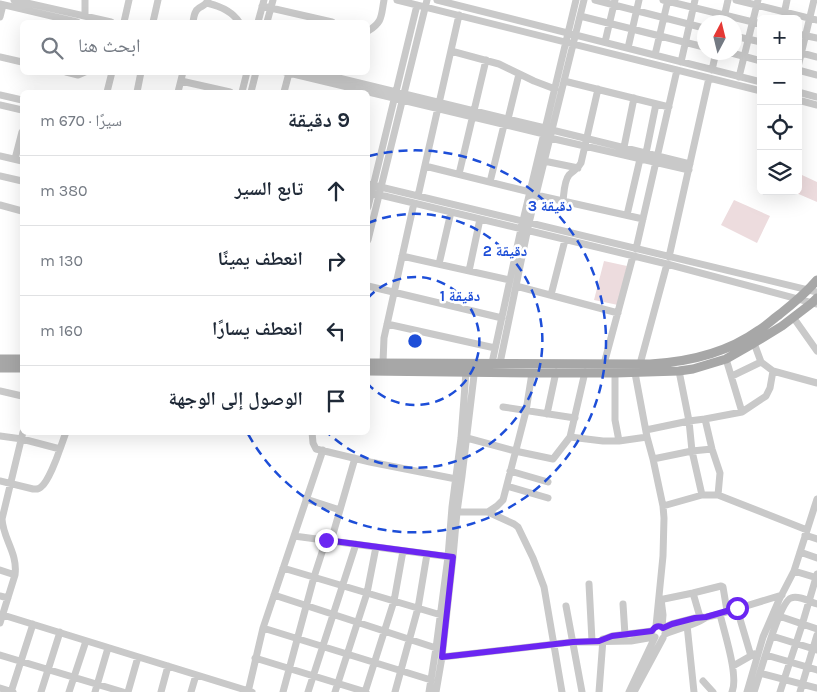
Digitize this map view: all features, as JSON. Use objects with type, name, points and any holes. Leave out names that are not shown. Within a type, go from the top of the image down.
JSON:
[{"type":"main road","points":[[370,371],[472,369],[496,363],[640,364],[671,363],[692,359],[712,354],[759,331],[799,299],[813,291],[817,280]]},
{"type":"main road","points":[[370,363],[383,362],[532,373],[679,371],[701,367],[726,359],[754,343],[815,302]]},
{"type":"main road","points":[[0,359],[20,359]]},
{"type":"main road","points":[[0,368],[20,368]]},
{"type":"street","points":[[14,0],[51,16],[85,16],[102,20]]},
{"type":"street","points":[[51,16],[55,0]]},
{"type":"street","points":[[85,0],[85,16]]},
{"type":"street","points":[[124,20],[129,0]]},
{"type":"street","points":[[153,20],[158,0]]},
{"type":"street","points":[[370,30],[378,23],[384,0]]},
{"type":"street","points":[[398,0],[417,5],[426,3],[459,15],[757,90]]},
{"type":"street","points":[[437,0],[757,81]]},
{"type":"street","points":[[496,363],[525,226],[548,132],[564,81],[576,0]]},
{"type":"street","points":[[572,34],[580,16],[584,0]]},
{"type":"street","points":[[595,0],[615,2],[637,11],[697,26]]},
{"type":"street","points":[[628,48],[639,0]]},
{"type":"street","points":[[655,55],[664,18],[666,0],[694,4],[716,15]]},
{"type":"street","points":[[725,15],[728,0]]},
{"type":"street","points":[[736,0],[757,2],[783,15],[787,0]]},
{"type":"street","points":[[194,20],[198,9],[208,1],[230,12],[237,20]]},
{"type":"street","points":[[813,1],[814,19],[802,35],[817,38]]},
{"type":"street","points":[[258,20],[262,2],[272,4],[308,20]]},
{"type":"street","points":[[605,42],[615,2]]},
{"type":"street","points":[[739,77],[757,2]]},
{"type":"street","points":[[374,185],[403,97],[426,3]]},
{"type":"street","points":[[0,17],[1,4],[68,20]]},
{"type":"street","points":[[268,20],[272,4]]},
{"type":"street","points":[[680,62],[694,4]]},
{"type":"street","points":[[370,217],[372,194],[417,5]]},
{"type":"street","points":[[418,196],[459,15]]},
{"type":"street","points":[[580,16],[697,45]]},
{"type":"street","points":[[742,21],[757,23]]},
{"type":"street","points":[[742,38],[757,41]]},
{"type":"street","points":[[533,193],[544,161],[555,89],[570,43]]},
{"type":"street","points":[[450,51],[499,64],[555,89]]},
{"type":"street","points":[[802,53],[817,57]]},
{"type":"street","points":[[744,56],[758,60]]},
{"type":"street","points":[[0,57],[20,62]]},
{"type":"street","points":[[459,174],[486,60]]},
{"type":"street","points":[[712,70],[714,60]]},
{"type":"street","points":[[802,69],[817,75]]},
{"type":"street","points":[[604,364],[643,219],[677,70]]},
{"type":"street","points":[[490,182],[519,74]]},
{"type":"street","points":[[108,90],[111,75]]},
{"type":"street","points":[[137,90],[140,75]]},
{"type":"street","points":[[179,90],[182,75]]},
{"type":"street","points":[[242,90],[246,75]]},
{"type":"street","points":[[252,90],[255,75]]},
{"type":"street","points":[[284,90],[287,75]]},
{"type":"street","points":[[296,75],[366,90]]},
{"type":"street","points":[[321,75],[349,87]]},
{"type":"street","points":[[640,364],[668,261],[709,78]]},
{"type":"street","points":[[181,81],[221,90]]},
{"type":"street","points":[[564,81],[669,107]]},
{"type":"street","points":[[562,201],[567,178],[578,168],[581,162],[598,89]]},
{"type":"street","points":[[370,91],[395,95],[689,167]]},
{"type":"street","points":[[802,93],[817,97]]},
{"type":"street","points":[[0,95],[20,100]]},
{"type":"street","points":[[623,151],[634,98]]},
{"type":"street","points":[[802,101],[817,105]]},
{"type":"street","points":[[627,215],[656,104]]},
{"type":"street","points":[[0,105],[20,110]]},
{"type":"street","points":[[0,156],[19,160]]},
{"type":"street","points":[[544,161],[578,168]]},
{"type":"street","points":[[425,166],[562,201],[643,219]]},
{"type":"street","points":[[0,176],[20,181]]},
{"type":"street","points":[[374,185],[634,253],[813,291]]},
{"type":"street","points":[[372,194],[480,219],[525,226],[565,240],[634,253]]},
{"type":"street","points":[[383,362],[384,338],[414,204]]},
{"type":"street","points":[[0,205],[20,210]]},
{"type":"street","points":[[438,264],[451,212]]},
{"type":"street","points":[[469,271],[480,219]]},
{"type":"street","points":[[551,295],[565,240]]},
{"type":"street","points":[[402,256],[469,271],[618,313]]},
{"type":"street","points":[[668,261],[815,302]]},
{"type":"street","points":[[496,363],[495,348],[513,283]]},
{"type":"street","points":[[370,287],[502,318]]},
{"type":"street","points":[[793,317],[817,351]]},
{"type":"street","points":[[387,324],[495,348]]},
{"type":"street","points":[[754,343],[761,362],[773,372],[817,383]]},
{"type":"street","points":[[726,359],[742,412]]},
{"type":"street","points":[[732,376],[761,362]]},
{"type":"street","points":[[428,692],[451,557],[467,438],[472,369]]},
{"type":"street","points":[[436,692],[442,657],[451,557],[452,507],[472,369]]},
{"type":"street","points":[[679,371],[689,421],[692,451],[702,496]]},
{"type":"street","points":[[548,414],[556,372]]},
{"type":"street","points":[[467,438],[553,459],[570,437],[585,372]]},
{"type":"street","points":[[570,437],[619,441],[689,421],[742,412],[766,396],[770,388],[773,372]]},
{"type":"street","points":[[488,512],[503,500],[526,410],[532,373]]},
{"type":"street","points":[[614,373],[615,420],[619,441]]},
{"type":"street","points":[[634,692],[659,632],[663,615],[660,598],[664,532],[663,506],[646,434],[635,373]]},
{"type":"street","points":[[0,391],[20,396]]},
{"type":"street","points":[[503,407],[575,418]]},
{"type":"street","points":[[705,419],[720,473],[718,495]]},
{"type":"street","points":[[0,481],[33,489],[41,488],[54,466],[65,435]]},
{"type":"street","points":[[312,435],[316,449],[456,479]]},
{"type":"street","points":[[0,436],[22,436],[60,450]]},
{"type":"street","points":[[0,623],[16,568],[15,557],[2,528],[2,519],[22,436]]},
{"type":"street","points":[[653,459],[712,449]]},
{"type":"street","points":[[3,615],[250,692],[255,658],[263,628],[323,450]]},
{"type":"street","points":[[283,692],[314,577],[340,510],[355,458]]},
{"type":"street","points":[[510,471],[548,482]]},
{"type":"street","points":[[507,486],[548,498]]},
{"type":"street","points":[[663,506],[702,496],[718,495],[806,532],[817,539]]},
{"type":"street","points":[[306,499],[340,510]]},
{"type":"street","points":[[752,692],[772,617],[794,571],[806,532],[814,516],[817,499]]},
{"type":"street","points":[[457,512],[488,512],[514,524],[519,531],[533,558],[544,587],[562,692]]},
{"type":"street","points":[[294,536],[451,557]]},
{"type":"street","points":[[308,692],[356,544]]},
{"type":"street","points":[[335,692],[367,593],[376,547]]},
{"type":"street","points":[[255,658],[365,692],[394,601],[403,551]]},
{"type":"street","points":[[800,552],[817,558]]},
{"type":"street","points":[[395,692],[418,608],[427,554]]},
{"type":"street","points":[[283,568],[441,615]]},
{"type":"street","points":[[0,570],[15,575]]},
{"type":"street","points":[[780,692],[817,577],[794,571]]},
{"type":"street","points":[[589,584],[599,641],[599,692]]},
{"type":"street","points":[[660,598],[722,586],[727,611]]},
{"type":"street","points":[[693,593],[703,617]]},
{"type":"street","points":[[599,641],[612,636],[659,632],[672,624],[720,614],[782,595]]},
{"type":"street","points":[[0,596],[8,598]]},
{"type":"street","points":[[274,596],[436,648]]},
{"type":"street","points":[[752,692],[760,673],[762,653],[772,636],[785,603],[791,598],[798,597],[817,604]]},
{"type":"street","points":[[623,604],[625,635]]},
{"type":"street","points":[[566,606],[582,692]]},
{"type":"street","points":[[737,608],[751,656]]},
{"type":"street","points":[[720,614],[733,666],[733,690],[752,692]]},
{"type":"street","points":[[779,616],[817,629]]},
{"type":"street","points":[[442,657],[573,642],[631,640],[687,625],[699,621],[703,617]]},
{"type":"street","points":[[0,688],[12,692],[33,624]]},
{"type":"street","points":[[687,625],[694,692]]},
{"type":"street","points":[[263,628],[431,680]]},
{"type":"street","points":[[41,692],[60,632]]},
{"type":"street","points":[[629,692],[659,632]]},
{"type":"street","points":[[800,692],[807,667],[815,650],[817,635]]},
{"type":"street","points":[[772,636],[815,650]]},
{"type":"street","points":[[69,692],[86,641]]},
{"type":"street","points":[[96,688],[108,648]]},
{"type":"street","points":[[733,666],[751,656],[762,653],[817,670]]},
{"type":"street","points":[[0,656],[74,677],[96,688],[123,692]]},
{"type":"street","points":[[128,692],[138,657]]},
{"type":"street","points":[[161,692],[168,666]]},
{"type":"street","points":[[760,673],[817,688]]},
{"type":"street","points":[[191,692],[196,675]]},
{"type":"street","points":[[703,680],[714,692]]},
{"type":"street","points":[[220,692],[223,683]]},
{"type":"shaded area","points":[[802,175],[817,182],[817,202],[801,195]]},
{"type":"shaded area","points":[[734,200],[770,216],[757,243],[721,225]]},
{"type":"shaded area","points":[[604,261],[627,266],[618,305],[594,300]]},
{"type":"route","points":[[326,540],[453,557],[442,657],[573,642],[599,641],[612,636],[652,631],[656,626],[663,628],[672,624],[702,616],[720,614],[737,608]]}]
